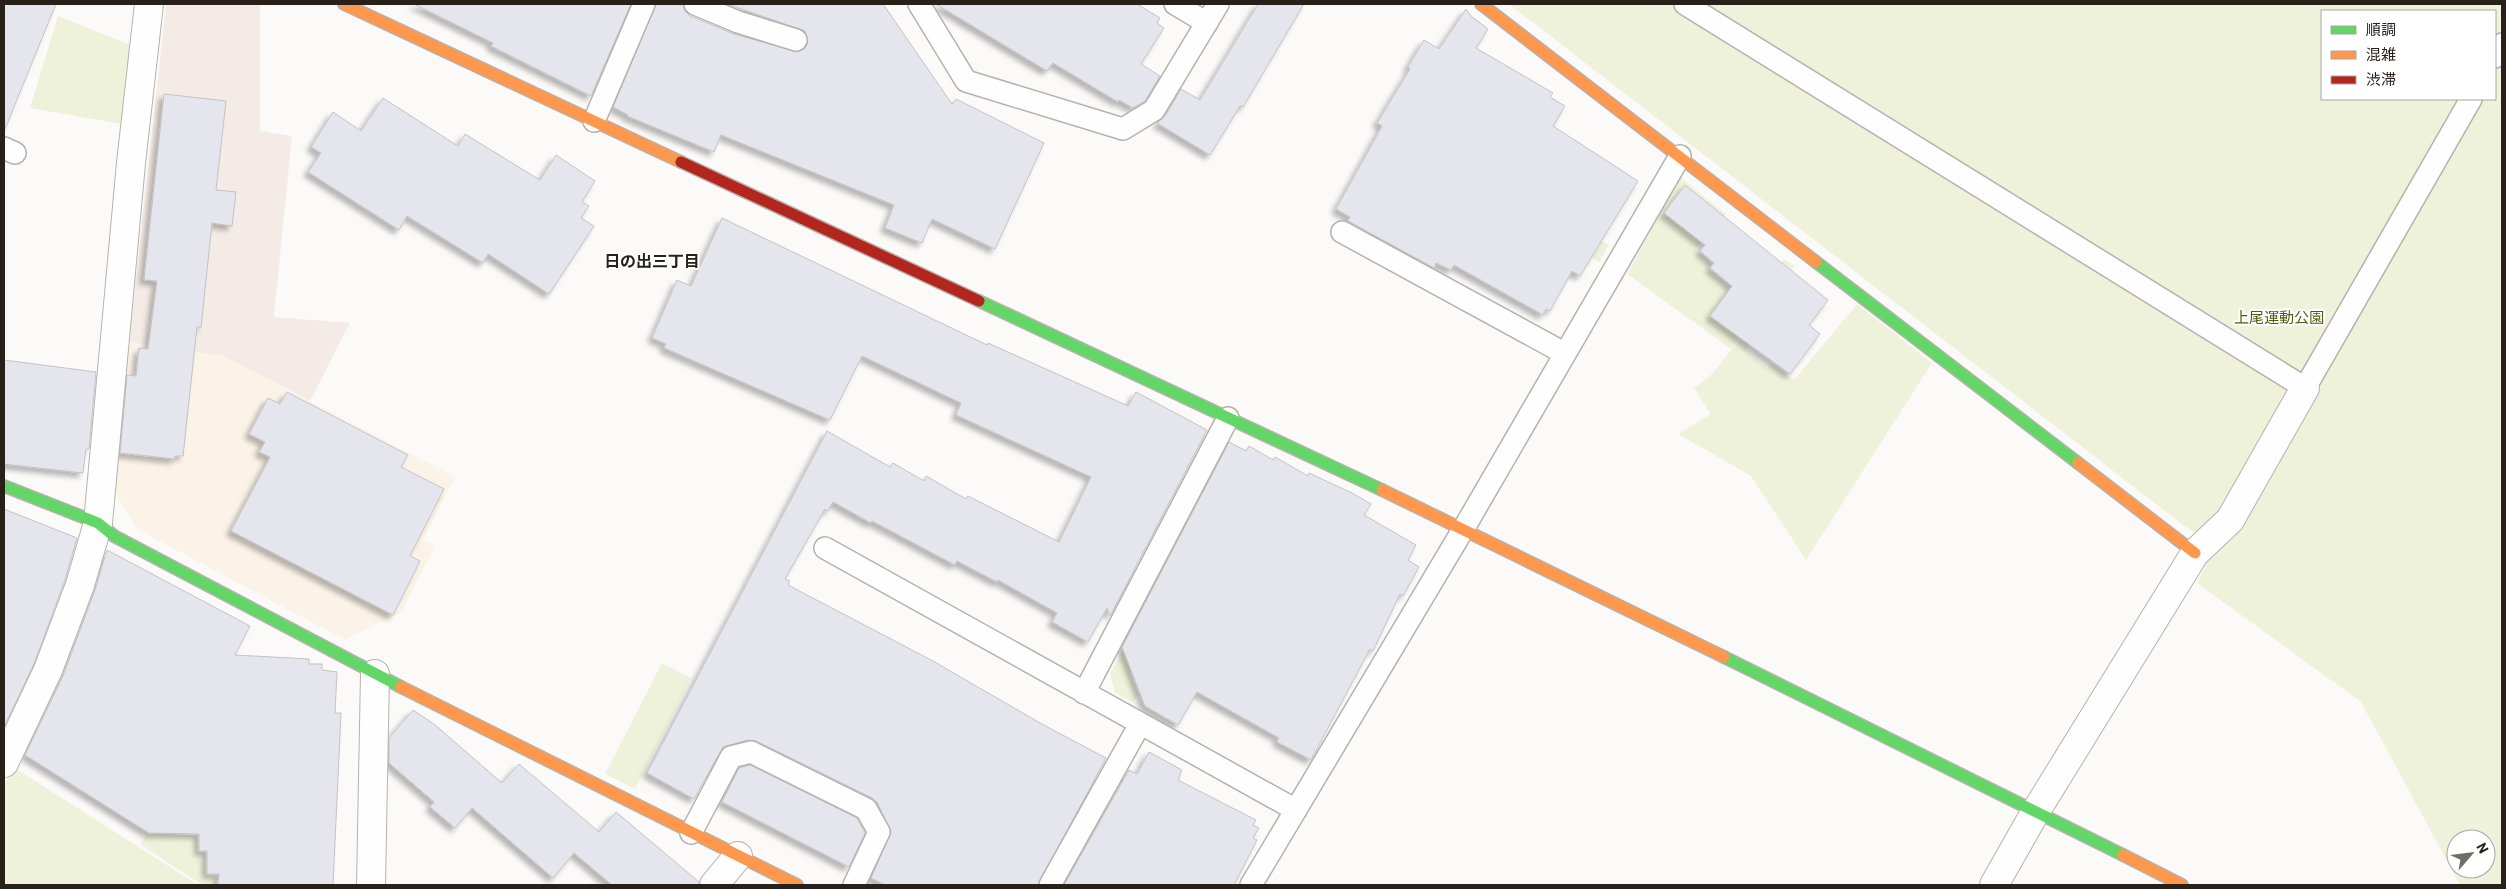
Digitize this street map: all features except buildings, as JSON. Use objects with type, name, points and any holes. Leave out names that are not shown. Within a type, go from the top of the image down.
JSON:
[{"type":"street","points":[[4,763],[48,670],[80,585],[98,523],[131,163],[149,4]]},
{"type":"street","points":[[1481,4],[2195,553]]},
{"type":"street","points":[[355,6],[594,121],[1464,528],[2182,885]]},
{"type":"street","points":[[1994,885],[2036,812],[2195,553],[2230,520],[2305,388]]},
{"type":"street","points":[[4,486],[98,523],[114,536],[374,674],[797,885]]},
{"type":"street","points":[[371,885],[374,674]]},
{"type":"street","points":[[714,885],[738,856]]},
{"type":"lane","points":[[594,121],[644,4]]},
{"type":"lane","points":[[695,4],[738,22],[796,40]]},
{"type":"lane","points":[[919,4],[966,81],[1123,129],[1154,110],[1218,4]]},
{"type":"lane","points":[[1175,4],[1206,23]]},
{"type":"lane","points":[[1685,4],[2305,388],[2470,100]]},
{"type":"lane","points":[[2496,55],[2502,44]]},
{"type":"lane","points":[[1251,885],[1464,528],[1680,156]]},
{"type":"lane","points":[[1342,232],[1564,353]]},
{"type":"lane","points":[[1084,692],[1228,418]]},
{"type":"lane","points":[[825,548],[1296,810]]},
{"type":"lane","points":[[1050,885],[1140,724]]},
{"type":"lane","points":[[691,833],[731,757],[752,752],[866,810],[879,832],[854,885]]},
{"type":"shaded area","points":[[166,4],[260,4],[260,131],[292,136],[274,317],[350,323],[310,401],[223,356],[129,342]]},
{"type":"shaded area","points":[[129,342],[223,356],[455,477],[423,540],[434,547],[402,612],[345,640],[137,529],[112,489]]},
{"type":"green space","name":"上尾運動公園","points":[[1509,4],[2502,4],[2502,885],[2460,885],[2457,879],[2496,879],[2496,829],[2446,829],[2446,859],[2361,702],[2197,583],[2215,546],[2183,525]]},
{"type":"green space","points":[[58,16],[131,45],[122,124],[30,108]]},
{"type":"green space","points":[[1680,177],[1726,214],[1695,250],[1712,264],[1708,269],[1745,298],[1762,287],[1784,259],[1795,266],[1731,349],[1627,274]]},
{"type":"green space","points":[[1569,220],[1609,245],[1599,262],[1558,237]]},
{"type":"green space","points":[[1857,304],[1932,363],[1806,560],[1751,476],[1678,434],[1711,414],[1694,388],[1712,374],[1753,323],[1761,328],[1746,350],[1767,368],[1771,364],[1794,380]]},
{"type":"green space","points":[[1129,638],[1139,658],[1130,674],[1138,694],[1133,703],[1115,693],[1110,674]]},
{"type":"green space","points":[[662,663],[691,678],[635,789],[605,774]]},
{"type":"green space","points":[[15,768],[198,885],[4,885],[4,785]]},
{"type":"green space","points":[[179,788],[186,790],[186,835],[197,836],[197,852],[205,853],[205,875],[216,877],[216,885],[202,885],[140,844]]},
{"type":"traffic: fast","points":[[1816,262],[2078,463]]},
{"type":"traffic: fast","points":[[979,301],[1382,490]]},
{"type":"traffic: fast","points":[[4,486],[98,523],[114,536],[401,687]]},
{"type":"traffic: fast","points":[[1724,657],[2123,855]]},
{"type":"traffic: slow","points":[[344,4],[681,162]]},
{"type":"traffic: slow","points":[[1481,4],[1816,262]]},
{"type":"traffic: slow","points":[[2078,463],[2195,553]]},
{"type":"traffic: slow","points":[[1382,490],[1724,657]]},
{"type":"traffic: slow","points":[[401,687],[797,885]]},
{"type":"traffic: slow","points":[[2123,855],[2182,885]]},
{"type":"traffic: jam","points":[[681,162],[979,301]]},
{"type":"district","name":"日の出三丁目","points":[[652,260]]}]
